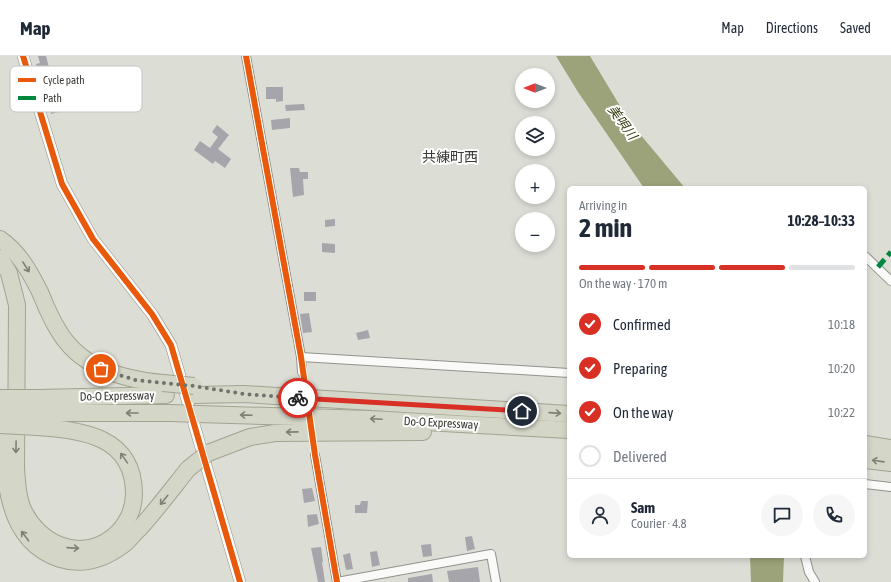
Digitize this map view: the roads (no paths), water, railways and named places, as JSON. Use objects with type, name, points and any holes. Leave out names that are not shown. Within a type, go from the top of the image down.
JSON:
[{"type":"highway","points":[[0,239],[15,252],[25,264],[57,328],[75,352],[90,364],[111,374],[165,389]]},
{"type":"highway","points":[[0,258],[13,284],[17,305],[16,468],[18,489],[22,507],[29,520],[42,535],[59,546],[68,548],[88,548],[113,537],[128,519],[134,497],[133,478],[125,458],[108,443],[95,436],[69,429],[38,413],[0,425]]},
{"type":"highway","points":[[0,281],[6,303],[8,319],[4,476],[12,512],[21,531],[31,544],[47,555],[66,561],[80,562],[96,560],[124,544],[152,514],[188,469],[208,453],[250,437],[275,433],[567,431]]},
{"type":"highway","name":"Do-O Expressway","points":[[0,398],[38,413],[165,389],[567,414]]},
{"type":"highway","name":"Do-O Expressway","points":[[0,414],[171,413],[370,419],[567,431]]},
{"type":"highway","points":[[867,444],[891,448]]},
{"type":"highway","points":[[867,460],[891,463]]},
{"type":"street","points":[[23,56],[26,66]]},
{"type":"street","points":[[246,56],[301,357],[302,372]]},
{"type":"street","points":[[41,112],[65,189],[93,239],[152,314],[171,345],[240,582]]},
{"type":"street","points":[[867,258],[891,281]]},
{"type":"street","points":[[301,357],[567,373]]},
{"type":"street","points":[[315,455],[337,582],[491,554],[496,582]]},
{"type":"street","points":[[867,484],[891,487]]},
{"type":"street","points":[[806,558],[809,572],[815,582]]},
{"type":"water","name":"美唄川","points":[[556,56],[590,56],[629,121],[683,186],[643,186],[578,92]]},
{"type":"water","points":[[750,558],[784,558],[783,582],[751,582]]},
{"type":"tunnel","points":[[302,372],[309,419]]},
{"type":"tunnel","points":[[311,430],[315,455]]},
{"type":"district","name":"共練町西","points":[[450,157]]}]
